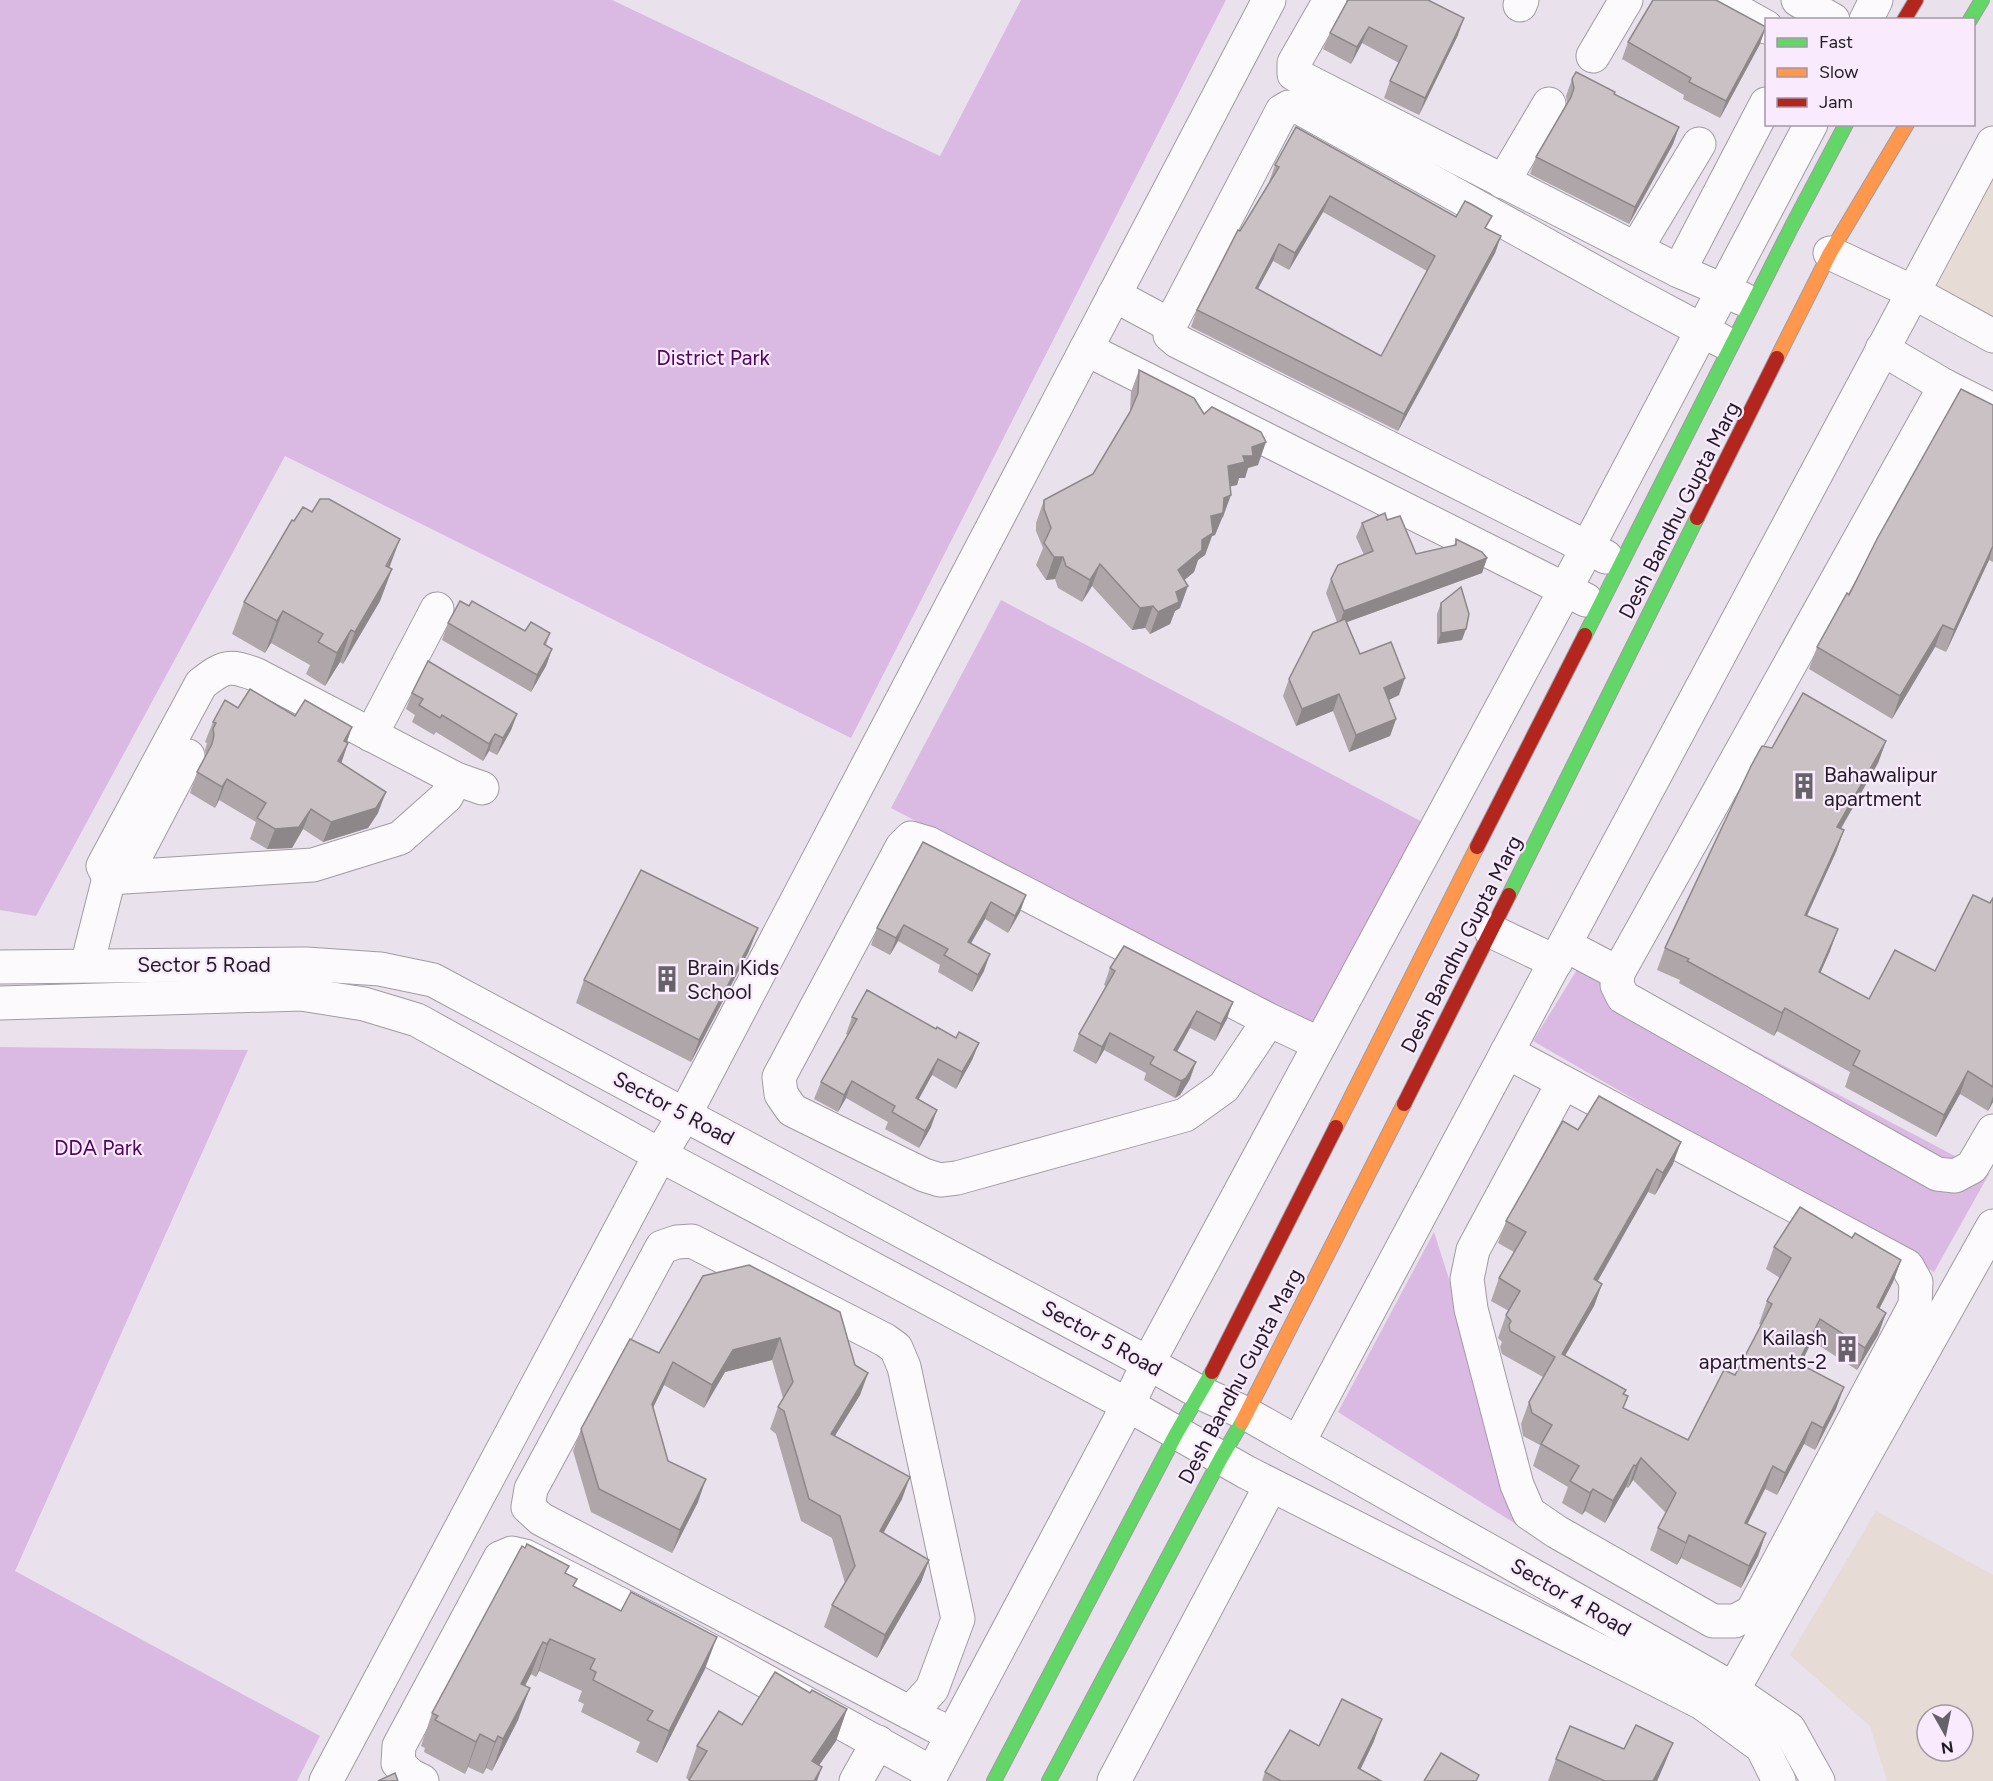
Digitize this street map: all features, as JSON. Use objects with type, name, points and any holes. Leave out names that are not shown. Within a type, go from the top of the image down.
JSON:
[{"type":"street","points":[[326,1781],[660,1155],[685,1114],[1269,0]]},
{"type":"street","points":[[1330,0],[1294,63],[1294,74],[1679,271],[1753,303]]},
{"type":"street","points":[[1593,56],[1626,0]]},
{"type":"street","points":[[1718,0],[1765,26]]},
{"type":"street","points":[[1798,0],[1830,18]]},
{"type":"street","points":[[1867,18],[1875,0]]},
{"type":"street","points":[[1905,18],[1916,0]]},
{"type":"street","points":[[1971,18],[1982,0]]},
{"type":"street","points":[[1503,182],[1549,104]]},
{"type":"street","points":[[1621,564],[1587,549],[1177,341],[1170,335],[1170,326],[1282,111],[1289,107],[1300,108],[1732,345]]},
{"type":"street","points":[[1679,271],[1765,108]]},
{"type":"street","points":[[422,1781],[410,1775],[398,1763],[399,1746],[500,1558],[512,1553],[525,1556],[693,1641],[878,1742],[930,1777],[1128,1405],[1148,1362],[1587,549],[1810,126]]},
{"type":"street","name":"Desh Bandhu Gupta Marg","points":[[994,1781],[1176,1434],[1201,1393],[1845,126]]},
{"type":"street","name":"Desh Bandhu Gupta Marg","points":[[1049,1781],[1246,1414],[1491,931],[1830,253],[1906,126]]},
{"type":"street","points":[[1298,1443],[1993,143]]},
{"type":"street","points":[[1636,249],[1699,144]]},
{"type":"street","points":[[1830,253],[1913,292],[1993,336]]},
{"type":"street","points":[[1114,295],[1170,326]]},
{"type":"street","points":[[1086,349],[1599,607]]},
{"type":"street","points":[[1882,349],[1945,386],[1993,410]]},
{"type":"street","points":[[1945,386],[1618,973],[1617,985],[1623,997],[1936,1174],[1955,1176],[1972,1167],[1993,1131]]},
{"type":"street","points":[[371,735],[438,609]]},
{"type":"street","points":[[233,667],[257,675],[371,735],[469,784],[446,797],[400,838],[313,865],[117,877],[103,866],[201,684],[216,672],[233,667]]},
{"type":"street","points":[[87,965],[117,877],[188,756]]},
{"type":"street","points":[[1269,1020],[1224,1087],[1185,1115],[957,1178],[940,1180],[924,1175],[792,1110],[782,1094],[779,1077],[902,847],[911,838],[928,843],[1269,1020],[1320,1044]]},
{"type":"street","points":[[1491,931],[1618,973]]},
{"type":"street","name":"Sector 5 Road","points":[[0,967],[306,964],[380,969],[433,980],[1298,1443]]},
{"type":"street","name":"Sector 5 Road","points":[[0,1003],[301,994],[364,1004],[417,1020],[660,1155],[1128,1405],[1176,1434],[1271,1485]]},
{"type":"street","points":[[1507,1052],[1907,1266],[1916,1282],[1915,1305],[1752,1612],[1735,1621],[1713,1621],[1557,1532],[1529,1513],[1517,1485],[1471,1309],[1467,1279],[1473,1250],[1563,1083]]},
{"type":"street","points":[[1733,1690],[1983,1268],[1993,1226]]},
{"type":"street","points":[[910,1713],[932,1689],[958,1619],[904,1367],[896,1348],[885,1340],[692,1241],[677,1242],[662,1247],[531,1489],[528,1507],[541,1519],[910,1713],[952,1734]]},
{"type":"street","name":"Sector 4 Road","points":[[1298,1443],[1733,1690],[1789,1729],[1818,1781]]},
{"type":"street","points":[[1114,1781],[1271,1485]]},
{"type":"street","name":"Sector 4 Road","points":[[1271,1485],[1702,1703],[1762,1747],[1779,1781]]},
{"type":"street","points":[[856,1781],[878,1742]]},
{"type":"shaded area","points":[[1993,179],[1993,334],[1931,299]]},
{"type":"shaded area","points":[[1876,1511],[1993,1575],[1993,1781],[1887,1781],[1870,1726],[1790,1655]]},
{"type":"green space","name":"District Park","points":[[0,0],[612,0],[940,156],[1021,0],[1226,0],[851,738],[285,456],[36,916],[0,910]]},
{"type":"green space","points":[[1001,600],[1430,826],[1320,1034],[891,808]]},
{"type":"green space","points":[[1583,960],[1989,1174],[1934,1272],[1533,1041]]},
{"type":"green space","name":"DDA Park","points":[[0,1047],[248,1050],[15,1571],[320,1736],[297,1781],[0,1781]]},
{"type":"green space","points":[[1434,1232],[1530,1533],[1338,1412]]},
{"type":"building","points":[[1348,0],[1428,0],[1464,18],[1425,98],[1390,81],[1407,46],[1369,27],[1357,47],[1330,33]]},
{"type":"building","points":[[1653,0],[1716,0],[1765,26],[1726,101],[1689,82],[1691,78],[1628,42]]},
{"type":"building","points":[[1576,72],[1679,127],[1635,207],[1536,157],[1571,97],[1574,88],[1572,79]]},
{"type":"building","points":[[1296,127],[1456,217],[1465,201],[1492,216],[1485,228],[1501,236],[1404,414],[1197,310],[1238,230],[1240,231],[1279,167],[1275,165]],"holes":[[[1330,196],[1435,256],[1381,356],[1256,288],[1279,244],[1295,253]]]},
{"type":"building","points":[[1139,370],[1194,398],[1204,414],[1212,407],[1261,432],[1266,442],[1252,447],[1253,456],[1243,456],[1245,462],[1228,466],[1231,495],[1224,498],[1223,513],[1211,516],[1213,533],[1202,540],[1202,550],[1178,570],[1188,586],[1176,592],[1179,602],[1158,612],[1153,606],[1140,608],[1100,564],[1090,580],[1066,566],[1063,557],[1054,557],[1044,543],[1051,528],[1044,509],[1044,500],[1093,474],[1130,412],[1138,393]]},
{"type":"building","points":[[1961,389],[1993,405],[1993,546],[1954,630],[1943,625],[1900,696],[1817,647],[1847,593],[1849,595],[1877,539]]},
{"type":"building","points":[[320,499],[329,499],[400,539],[386,566],[392,569],[355,632],[351,630],[337,653],[318,642],[323,634],[283,611],[277,621],[244,602],[292,520],[294,521],[303,507],[312,512]]},
{"type":"building","points":[[1385,513],[1387,520],[1400,516],[1416,554],[1456,545],[1456,539],[1482,552],[1487,558],[1344,611],[1331,579],[1338,565],[1373,551],[1362,523]]},
{"type":"building","points":[[1461,587],[1469,614],[1466,629],[1441,633],[1441,603]]},
{"type":"building","points":[[460,601],[469,606],[472,601],[525,631],[531,622],[550,633],[544,644],[552,649],[537,675],[448,623]]},
{"type":"building","points":[[1345,619],[1360,654],[1391,642],[1405,678],[1384,688],[1396,719],[1356,735],[1339,694],[1302,709],[1289,679],[1313,632]]},
{"type":"building","points":[[428,661],[517,714],[503,738],[495,734],[489,744],[442,715],[440,718],[419,705],[423,699],[412,693]]},
{"type":"building","points":[[250,689],[295,716],[305,700],[352,727],[344,741],[348,743],[338,761],[386,792],[376,808],[331,822],[311,809],[299,827],[275,829],[257,818],[266,803],[227,779],[222,787],[197,772],[212,744],[213,729],[216,723],[213,722],[225,700],[238,708]]},
{"type":"building","points":[[1803,693],[1886,741],[1837,827],[1844,830],[1805,915],[1838,929],[1819,972],[1869,999],[1895,950],[1935,971],[1973,895],[1990,903],[1993,898],[1993,1087],[1968,1071],[1944,1115],[1853,1065],[1860,1051],[1785,1008],[1782,1013],[1687,961],[1689,959],[1665,948],[1751,766],[1762,746],[1772,748]]},
{"type":"building","points":[[923,842],[1026,895],[1015,916],[991,902],[968,942],[990,954],[978,975],[944,955],[948,949],[904,925],[896,938],[877,928]]},
{"type":"building","name":"Brain Kids School","points":[[641,870],[758,928],[699,1040],[584,980]]},
{"type":"building","points":[[1124,946],[1233,1002],[1221,1024],[1197,1011],[1174,1050],[1196,1062],[1186,1078],[1181,1081],[1150,1064],[1154,1057],[1110,1033],[1102,1047],[1079,1034],[1115,971],[1110,968]]},
{"type":"building","points":[[867,990],[936,1029],[937,1027],[956,1038],[959,1032],[979,1043],[962,1072],[938,1059],[916,1098],[937,1110],[925,1131],[892,1112],[895,1106],[852,1081],[844,1095],[821,1082],[857,1019],[852,1017]]},
{"type":"building","name":"Kailash apartments-2","points":[[1599,1096],[1681,1142],[1663,1173],[1657,1169],[1594,1279],[1602,1284],[1562,1354],[1626,1390],[1623,1394],[1628,1396],[1623,1408],[1688,1440],[1724,1370],[1735,1375],[1772,1304],[1767,1301],[1791,1258],[1774,1247],[1800,1207],[1852,1238],[1855,1233],[1901,1260],[1877,1307],[1886,1313],[1865,1348],[1820,1319],[1798,1363],[1844,1387],[1823,1428],[1812,1422],[1785,1473],[1773,1466],[1745,1523],[1766,1533],[1749,1566],[1689,1535],[1686,1543],[1658,1528],[1676,1493],[1641,1458],[1636,1466],[1634,1465],[1613,1501],[1593,1489],[1590,1493],[1570,1481],[1579,1466],[1541,1444],[1552,1425],[1532,1413],[1529,1402],[1555,1357],[1510,1331],[1511,1321],[1506,1315],[1520,1291],[1499,1278],[1526,1232],[1506,1221],[1563,1121],[1578,1130]]},
{"type":"building","points":[[749,1265],[840,1312],[855,1365],[868,1373],[831,1434],[910,1477],[880,1531],[929,1560],[885,1635],[832,1605],[855,1566],[840,1516],[809,1499],[784,1411],[778,1407],[793,1382],[780,1338],[733,1350],[712,1385],[673,1362],[652,1404],[668,1461],[706,1479],[680,1530],[599,1489],[581,1429],[630,1339],[659,1353],[703,1276]]},
{"type":"building","points":[[527,1544],[569,1566],[565,1573],[577,1579],[573,1586],[621,1611],[631,1592],[717,1637],[669,1731],[647,1720],[653,1711],[593,1680],[596,1672],[590,1669],[595,1659],[550,1639],[547,1644],[543,1642],[521,1684],[530,1688],[503,1739],[498,1736],[495,1742],[480,1734],[476,1742],[435,1720],[438,1716],[432,1713],[522,1546],[525,1548]]},
{"type":"building","points":[[775,1672],[810,1693],[812,1690],[847,1709],[812,1761],[822,1767],[814,1781],[689,1780],[707,1751],[697,1746],[719,1711],[742,1725]]},
{"type":"building","points":[[1342,1699],[1382,1719],[1358,1768],[1381,1781],[1281,1781],[1265,1772],[1290,1730],[1319,1746]]},
{"type":"building","points":[[1636,1725],[1673,1743],[1653,1781],[1605,1781],[1556,1759],[1570,1726],[1624,1749]]},
{"type":"building","points":[[1441,1753],[1479,1775],[1476,1781],[1424,1781]]},
{"type":"building","points":[[395,1773],[398,1781],[378,1781]]},
{"type":"traffic: fast","points":[[1971,18],[1982,0]]},
{"type":"traffic: fast","points":[[1585,635],[1845,126]]},
{"type":"traffic: fast","points":[[1509,895],[1697,518]]},
{"type":"traffic: fast","points":[[994,1781],[1176,1434],[1212,1372]]},
{"type":"traffic: fast","points":[[1049,1781],[1242,1422]]},
{"type":"traffic: slow","points":[[1777,358],[1830,253],[1906,126]]},
{"type":"traffic: slow","points":[[1336,1127],[1477,847]]},
{"type":"traffic: slow","points":[[1242,1422],[1404,1104]]},
{"type":"traffic: jam","points":[[1905,18],[1916,0]]},
{"type":"traffic: jam","points":[[1697,518],[1777,358]]},
{"type":"traffic: jam","points":[[1477,847],[1585,635]]},
{"type":"traffic: jam","points":[[1404,1104],[1509,895]]},
{"type":"traffic: jam","points":[[1212,1372],[1336,1127]]},
{"type":"place","name":"Bahawalipur apartment","points":[[1804,786]]},
{"type":"place","name":"Brain Kids School","points":[[667,979]]},
{"type":"place","name":"Kailash apartments-2","points":[[1847,1349]]}]
